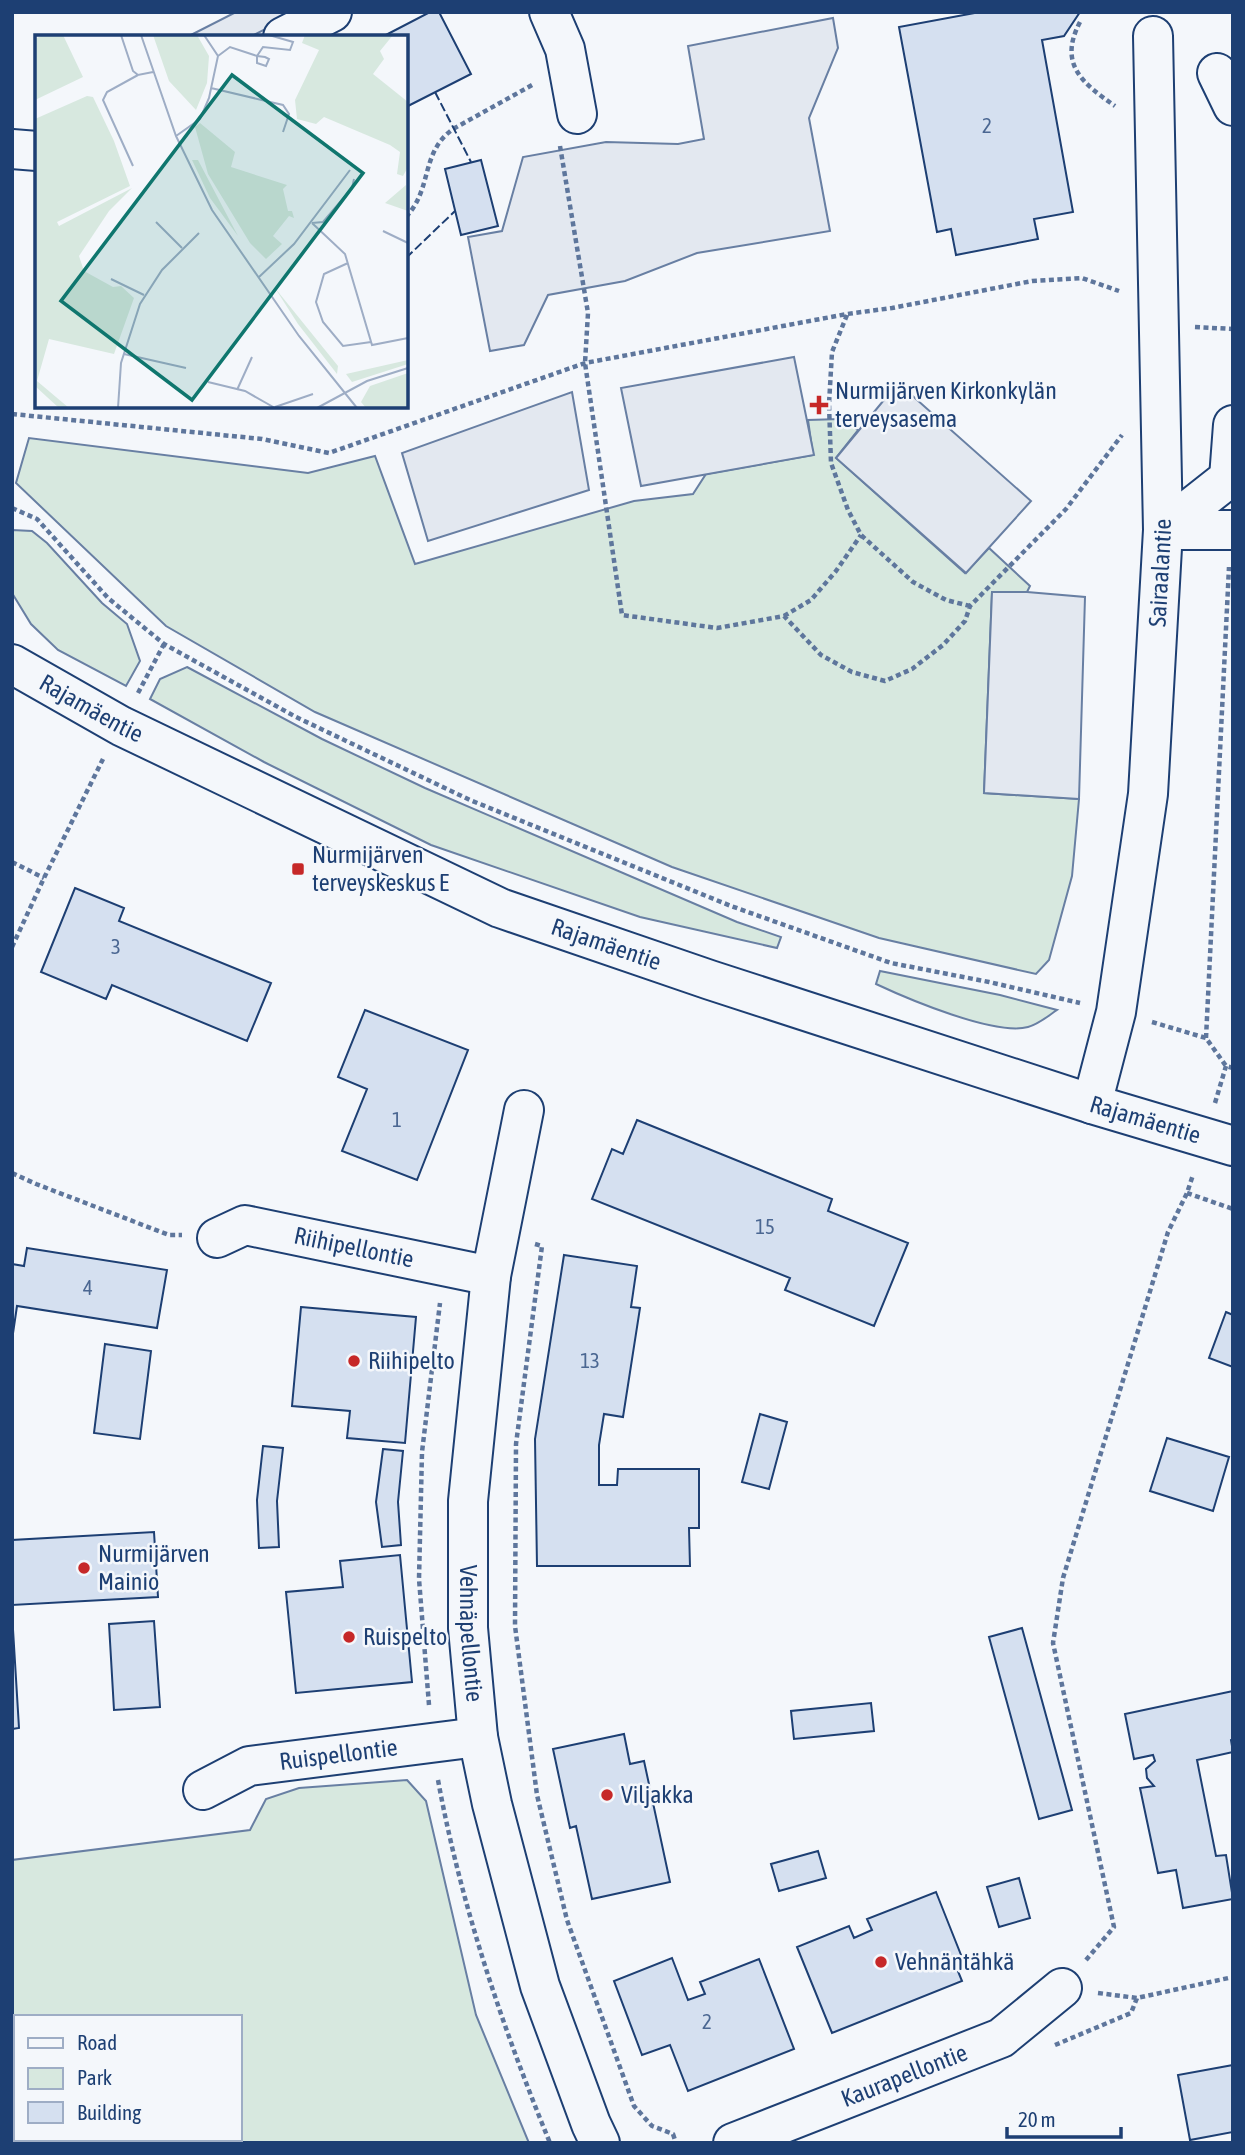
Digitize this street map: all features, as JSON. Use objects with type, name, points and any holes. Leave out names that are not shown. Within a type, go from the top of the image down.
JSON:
[{"type":"street","points":[[287,35],[332,12]]},
{"type":"street","points":[[549,12],[565,49],[570,74],[568,129]]},
{"type":"street","name":"Sairaalantie","points":[[1092,1104],[1116,1012],[1148,794],[1163,530],[1153,36]]},
{"type":"street","points":[[12,149],[35,151]]},
{"type":"street","points":[[1163,530],[1229,478],[1233,425]]},
{"type":"street","points":[[1163,530],[1231,547]]},
{"type":"street","name":"Rajamäentie","points":[[12,664],[121,726],[500,908],[709,980],[1092,1104],[1219,1142]]},
{"type":"street","name":"Vehnäpellontie","points":[[524,1110],[491,1276],[468,1501],[468,1628],[478,1737],[492,1804],[541,1986],[600,2143]]},
{"type":"street","name":"Riihipellontie","points":[[217,1238],[244,1225],[491,1276]]},
{"type":"street","name":"Ruispellontie","points":[[203,1790],[248,1766],[478,1737]]},
{"type":"street","name":"Kaurapellontie","points":[[733,2143],[1001,2038],[1062,1988]]},
{"type":"path","points":[[1080,22],[1070,48],[1074,65],[1090,89],[1115,106]]},
{"type":"path","points":[[408,215],[415,208],[434,149],[442,138],[453,129],[538,82],[570,74]]},
{"type":"path","points":[[568,129],[588,313],[585,363],[622,615],[717,628],[784,616],[811,600],[862,535]]},
{"type":"path","points":[[12,414],[262,439],[329,453],[585,363],[1032,281],[1082,278],[1138,297],[1159,311]]},
{"type":"path","points":[[847,314],[832,352],[829,404],[831,463],[848,510],[862,535],[913,582],[946,600],[970,606]]},
{"type":"path","points":[[784,616],[821,655],[852,672],[886,681],[912,669],[943,645],[965,621],[970,606],[1066,509],[1128,427]]},
{"type":"path","points":[[12,508],[37,519],[108,598],[164,644],[296,717],[470,800],[731,906],[891,963],[989,982],[1116,1012],[1206,1038],[1226,1066],[1233,1068]]},
{"type":"path","points":[[1206,1038],[1231,547]]},
{"type":"path","points":[[12,947],[44,878],[164,644]]},
{"type":"path","points":[[12,862],[44,878]]},
{"type":"path","points":[[1062,1988],[1114,1927],[1053,1643],[1063,1578],[1168,1232],[1187,1193],[1219,1142],[1226,1066]]},
{"type":"path","points":[[12,1173],[169,1234],[217,1238]]},
{"type":"path","points":[[1187,1193],[1233,1209]]},
{"type":"path","points":[[542,1246],[516,1444],[515,1626],[537,1795],[567,1920],[634,2106],[652,2126],[673,2134],[676,2143]]},
{"type":"path","points":[[1062,1988],[1137,1998],[1233,1977]]},
{"type":"green space","points":[[841,419],[858,430],[836,458],[965,573],[989,548],[1030,586],[1027,592],[992,592],[984,793],[1079,799],[1072,876],[1049,960],[1036,974],[879,938],[672,867],[315,712],[166,626],[16,483],[29,438],[308,473],[375,456],[415,564],[634,501],[693,494],[706,474],[813,455],[808,420]]},
{"type":"green space","points":[[12,530],[32,531],[47,543],[102,603],[127,624],[140,661],[126,686],[58,650],[31,624],[12,593]]},
{"type":"green space","points":[[187,667],[322,739],[425,788],[737,922],[781,937],[777,948],[640,917],[431,845],[264,762],[150,699],[160,679]]},
{"type":"green space","points":[[880,971],[1000,995],[1057,1010],[1028,1027],[995,1026],[952,1015],[876,984]]},
{"type":"green space","points":[[407,1780],[426,1801],[476,2015],[529,2143],[12,2143],[12,1860],[250,1830],[266,1799],[299,1788]]},
{"type":"shaded area","points":[[236,12],[299,12],[254,35],[191,35]]},
{"type":"shaded area","points":[[833,18],[838,48],[809,118],[830,231],[697,253],[625,281],[548,295],[524,345],[490,351],[468,237],[502,231],[523,157],[606,142],[678,144],[704,139],[688,46]]},
{"type":"shaded area","points":[[794,357],[814,455],[641,486],[621,388]]},
{"type":"shaded area","points":[[898,383],[1031,501],[966,573],[836,458]]},
{"type":"shaded area","points":[[572,392],[589,490],[428,541],[402,453]]},
{"type":"shaded area","points":[[992,592],[1085,597],[1079,799],[984,793]]},
{"type":"building","points":[[430,12],[439,12],[471,74],[408,106],[408,35],[386,35]]},
{"type":"building","points":[[980,12],[1080,12],[1064,36],[1042,40],[1073,212],[1034,219],[1038,239],[956,255],[951,229],[937,232],[899,27]]},
{"type":"building","points":[[481,160],[498,226],[461,235],[445,169]]},
{"type":"building","points":[[75,888],[124,908],[119,921],[271,983],[247,1041],[112,985],[106,999],[41,972]]},
{"type":"building","points":[[365,1010],[468,1050],[417,1180],[342,1151],[367,1089],[338,1077]]},
{"type":"building","points":[[637,1120],[832,1199],[828,1211],[908,1243],[874,1326],[785,1290],[790,1278],[592,1199],[612,1149],[623,1154]]},
{"type":"building","points":[[27,1248],[167,1270],[157,1328],[17,1306],[12,1340],[12,1264],[24,1266]]},
{"type":"building","points":[[564,1255],[637,1266],[631,1307],[640,1308],[623,1417],[604,1414],[599,1445],[599,1485],[617,1485],[618,1469],[699,1469],[699,1528],[689,1528],[690,1566],[537,1566],[535,1439]]},
{"type":"building","name":"Riihipelto","points":[[301,1307],[416,1317],[405,1443],[347,1438],[350,1411],[292,1406]]},
{"type":"building","points":[[1226,1312],[1233,1315],[1233,1367],[1209,1358]]},
{"type":"building","points":[[105,1344],[151,1351],[140,1439],[94,1433]]},
{"type":"building","points":[[760,1414],[787,1422],[769,1489],[742,1482]]},
{"type":"building","points":[[1167,1438],[1229,1457],[1213,1511],[1150,1491]]},
{"type":"building","points":[[263,1446],[283,1448],[277,1501],[279,1547],[259,1548],[257,1500]]},
{"type":"building","points":[[383,1449],[403,1451],[398,1502],[401,1545],[382,1547],[376,1502]]},
{"type":"building","name":"Nurmijärven Mainio","points":[[154,1532],[158,1597],[12,1605],[12,1540]]},
{"type":"building","name":"Ruispelto","points":[[400,1555],[412,1682],[296,1693],[286,1592],[343,1587],[340,1561]]},
{"type":"building","points":[[12,1613],[19,1728],[12,1729]]},
{"type":"building","points":[[154,1621],[160,1707],[114,1710],[109,1624]]},
{"type":"building","points":[[1022,1628],[1072,1810],[1039,1819],[989,1637]]},
{"type":"building","points":[[1233,1691],[1233,1752],[1197,1760],[1216,1856],[1226,1855],[1233,1899],[1183,1908],[1176,1870],[1158,1873],[1140,1788],[1154,1786],[1147,1778],[1146,1769],[1155,1761],[1153,1755],[1134,1759],[1125,1714]]},
{"type":"building","points":[[871,1703],[874,1731],[794,1739],[791,1711]]},
{"type":"building","name":"Viljakka","points":[[624,1734],[630,1764],[644,1761],[670,1882],[592,1899],[576,1826],[570,1828],[553,1749]]},
{"type":"building","points":[[818,1851],[826,1878],[779,1891],[771,1864]]},
{"type":"building","points":[[1019,1878],[1030,1918],[999,1927],[987,1887]]},
{"type":"building","name":"Vehnäntähkä","points":[[936,1892],[963,1960],[955,1964],[962,1981],[832,2033],[797,1947],[849,1926],[854,1938],[872,1930],[867,1919]]},
{"type":"building","points":[[672,1958],[688,2000],[705,1994],[700,1982],[759,1959],[794,2049],[688,2091],[670,2045],[642,2055],[614,1981]]},
{"type":"building","points":[[1233,2065],[1233,2132],[1190,2140],[1178,2075]]},
{"type":"fence","points":[[435,92],[471,162]]},
{"type":"fence","points":[[408,256],[455,211]]},
{"type":"place","name":"Nurmijärven Kirkonkylän terveysasema","points":[[819,405]]},
{"type":"place","name":"Nurmijärven terveyskeskus E","points":[[298,869]]},
{"type":"place","name":"Riihipelto","points":[[354,1361]]},
{"type":"place","name":"Nurmijärven Mainio","points":[[84,1568]]},
{"type":"place","name":"Ruispelto","points":[[349,1637]]},
{"type":"place","name":"Viljakka","points":[[607,1795]]},
{"type":"place","name":"Vehnäntähkä","points":[[881,1962]]}]
